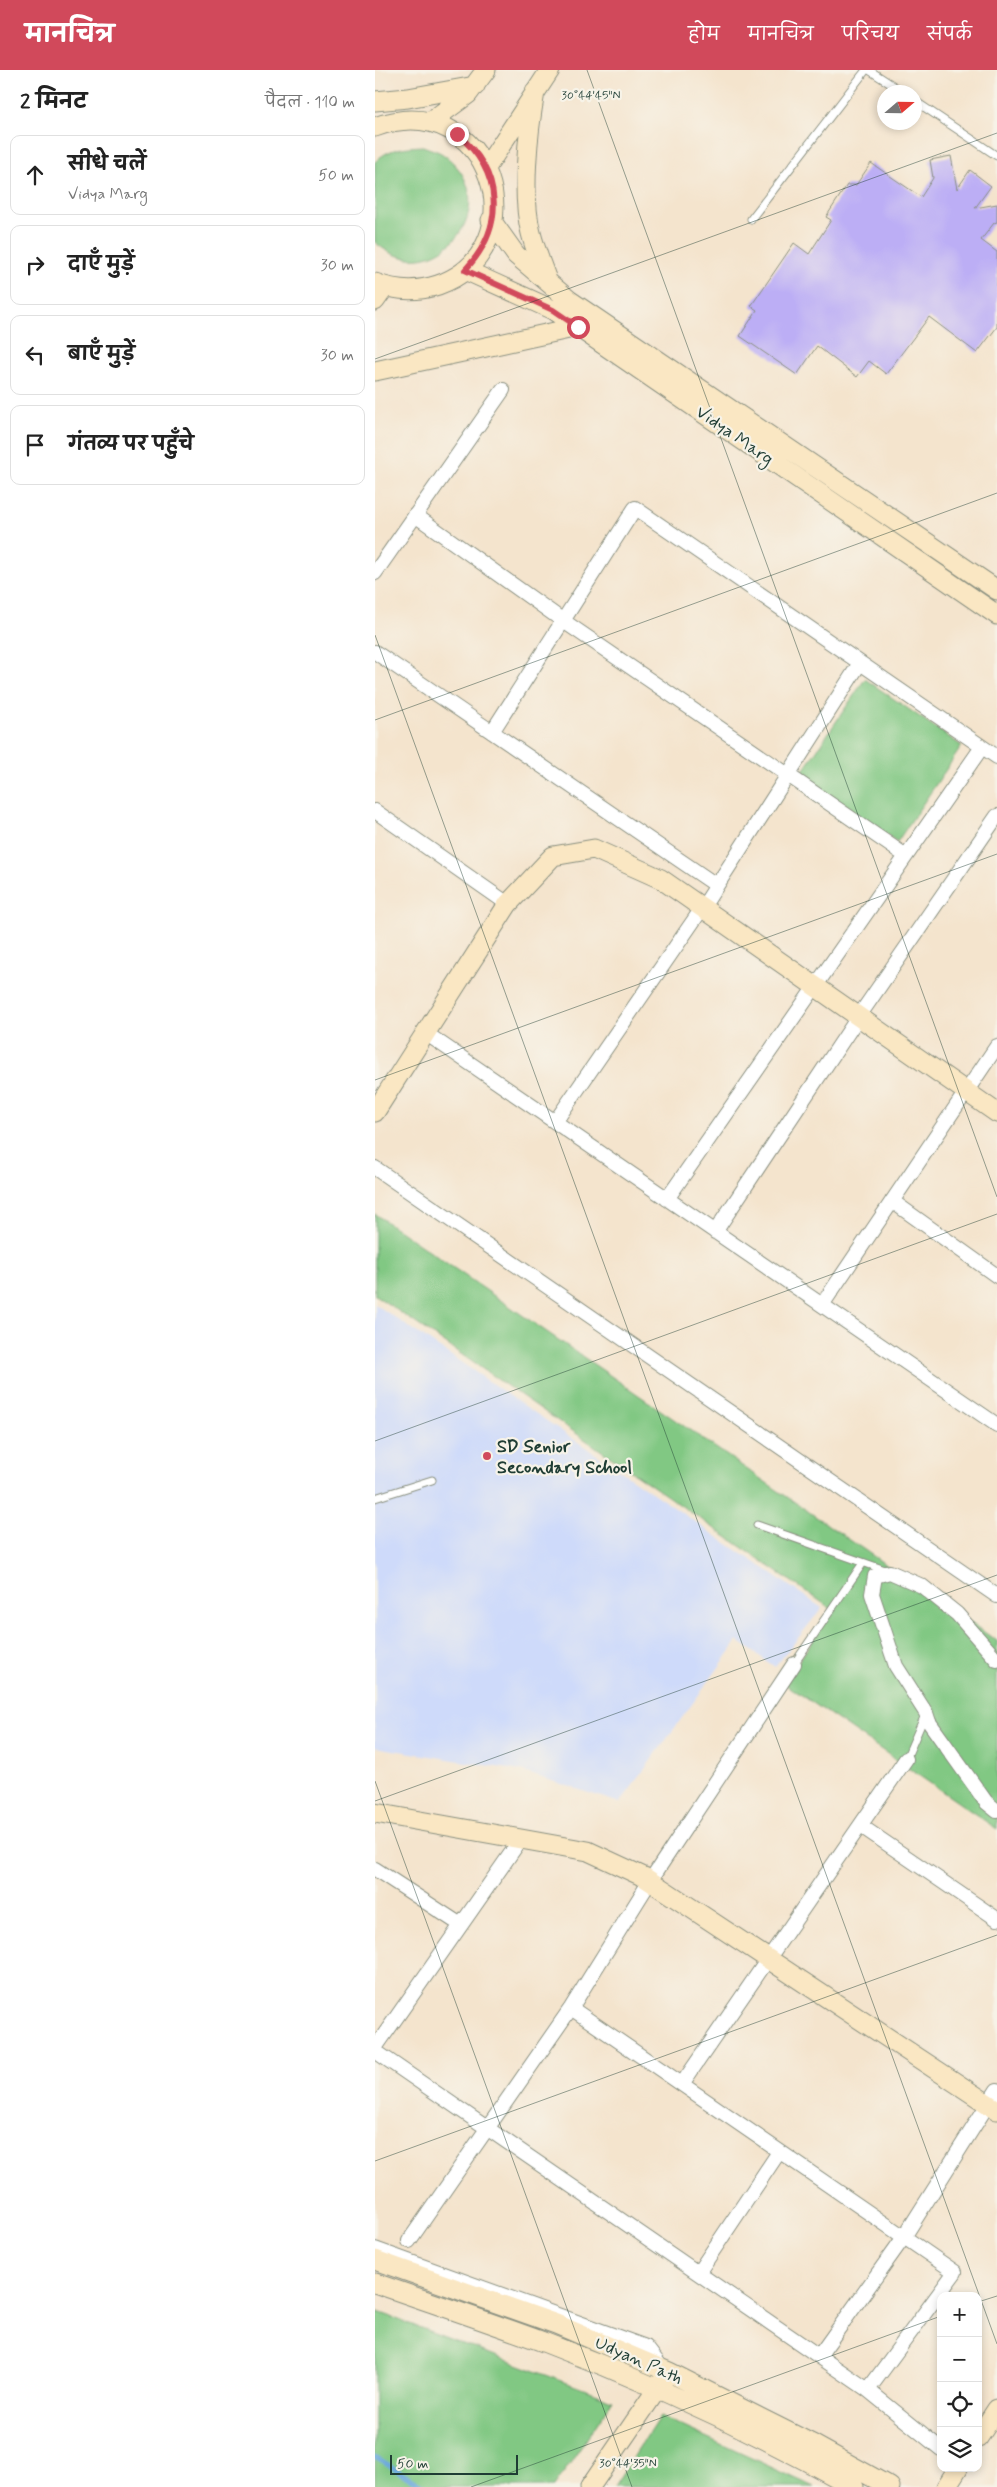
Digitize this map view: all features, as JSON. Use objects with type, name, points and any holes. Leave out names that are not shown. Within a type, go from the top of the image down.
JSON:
[{"type":"main road","points":[[430,122],[475,86],[486,70]]},
{"type":"main road","points":[[486,168],[550,70]]},
{"type":"main road","points":[[375,100],[408,98],[475,86]]},
{"type":"main road","points":[[535,92],[529,152],[528,207],[530,232],[548,282]]},
{"type":"main road","points":[[375,127],[390,122],[410,119],[430,122],[445,127],[463,139],[479,155],[486,168],[494,192],[495,205],[490,232],[484,246],[465,270],[447,282],[427,289],[378,290]]},
{"type":"main road","name":"Vidya Marg","points":[[491,220],[516,255],[569,300],[997,590]]},
{"type":"main road","name":"Vidya Marg","points":[[465,270],[553,310],[997,615]]},
{"type":"main road","points":[[375,371],[578,327]]},
{"type":"main road","points":[[375,1112],[427,1034],[508,904],[553,856],[594,849],[661,879],[997,1113]]},
{"type":"main road","points":[[375,1813],[588,1851],[650,1881],[768,1960],[993,2101]]},
{"type":"main road","name":"Udyan Path","points":[[375,2260],[557,2324],[666,2371],[814,2445],[890,2487]]},
{"type":"main road","name":"Udyan Path","points":[[375,2283],[546,2344],[657,2389],[807,2461],[854,2487]]},
{"type":"main road","points":[[590,2487],[657,2389],[666,2371]]},
{"type":"main road","points":[[982,2432],[997,2409]]},
{"type":"main road","points":[[946,2487],[955,2472]]},
{"type":"street","points":[[375,573],[503,390]]},
{"type":"street","points":[[492,732],[635,508],[997,757]]},
{"type":"street","points":[[415,516],[562,620],[905,856]]},
{"type":"street","points":[[375,652],[716,886]]},
{"type":"street","points":[[555,1122],[703,907],[786,774],[860,663]]},
{"type":"street","points":[[667,1199],[982,747]]},
{"type":"street","points":[[375,811],[508,904]]},
{"type":"street","points":[[715,1232],[859,1016],[997,816]]},
{"type":"street","points":[[427,1034],[997,1424]]},
{"type":"street","points":[[822,1306],[997,1046]]},
{"type":"street","points":[[375,1168],[997,1596]]},
{"type":"street","points":[[892,1201],[997,1276]]},
{"type":"street","points":[[997,1660],[957,1614],[923,1586],[890,1572],[875,1576],[873,1594],[897,1666],[926,1712],[929,1722],[986,1802],[997,1811]]},
{"type":"street","points":[[409,2240],[571,2008],[650,1881],[794,1664]]},
{"type":"street","points":[[682,2084],[906,1760]]},
{"type":"street","points":[[861,1826],[997,1919]]},
{"type":"street","points":[[521,1839],[375,2050],[868,2390],[937,2446]]},
{"type":"street","points":[[375,1869],[461,1925]]},
{"type":"street","points":[[571,2008],[955,2272],[868,2390]]},
{"type":"street","points":[[819,2356],[904,2237],[993,2101]]},
{"type":"street","points":[[698,2273],[779,2152]]},
{"type":"street","points":[[375,2249],[646,2347],[666,2371]]},
{"type":"lane","points":[[751,219],[868,70],[892,85]]},
{"type":"lane","points":[[922,106],[997,156]]},
{"type":"lane","points":[[375,1498],[432,1480]]},
{"type":"lane","points":[[757,1525],[890,1572]]},
{"type":"lane","points":[[794,1664],[863,1563]]},
{"type":"lane","points":[[906,1760],[926,1712]]},
{"type":"shaded area","name":"SD Senior Secondary School","points":[[375,1304],[822,1608],[775,1667],[738,1641],[620,1803],[521,1771],[375,1747]]},
{"type":"green space","points":[[423,146],[444,155],[462,175],[469,196],[467,218],[457,237],[441,251],[420,258],[398,256],[375,242],[375,162],[391,151]]},
{"type":"green space","points":[[865,679],[962,746],[897,842],[800,775]]},
{"type":"green space","points":[[375,1214],[997,1641],[997,1829],[784,1683],[833,1610],[375,1295]]},
{"type":"green space","points":[[375,2311],[613,2400],[554,2487],[375,2487]]},
{"type":"green space","points":[[660,2416],[814,2487],[614,2487]]},
{"type":"building","points":[[951,156],[957,189],[970,170],[991,186],[975,208],[997,204],[997,222],[994,223],[981,240],[997,252],[997,327],[977,353],[929,317],[886,374],[869,361],[857,377],[817,346],[797,375],[740,336],[757,310],[751,306],[794,243],[809,254],[831,220],[826,217],[847,185],[856,185],[871,163],[921,197],[933,178],[930,160]]},
{"type":"waterway","points":[[375,2457],[425,2487]]},
{"type":"place","name":"SD Senior Secondary School","points":[[487,1456]]},
{"type":"route","points":[[457,134],[479,155],[486,168],[494,192],[495,205],[490,232],[484,246],[476,259],[465,270],[553,310],[578,327]]}]
